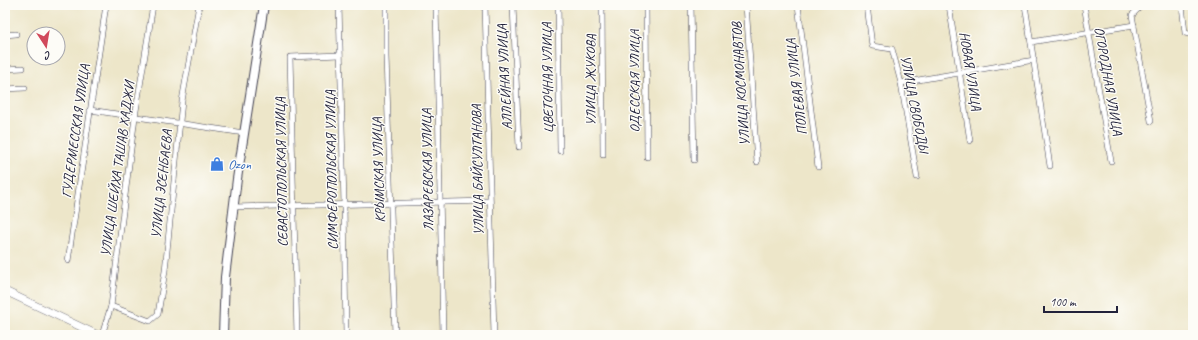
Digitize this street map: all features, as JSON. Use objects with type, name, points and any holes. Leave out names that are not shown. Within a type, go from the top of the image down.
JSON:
[{"type":"main road","points":[[223,335],[225,277],[244,133],[264,5]]},
{"type":"main road","points":[[5,291],[98,335]]},
{"type":"street","name":"ГУДЕРМЕССКАЯ УЛИЦА","points":[[68,261],[106,5]]},
{"type":"street","name":"УЛИЦА ШЕЙХА ТАШАВ ХАДЖИ","points":[[102,335],[111,306],[135,117],[153,5]]},
{"type":"street","name":"УЛИЦА ЭСЕНБАЕВА","points":[[111,306],[150,322],[158,314],[165,271],[179,124],[199,5]]},
{"type":"street","name":"СИМФЕРОПОЛЬСКАЯ УЛИЦА","points":[[339,5],[346,335]]},
{"type":"street","name":"КРЫМСКАЯ УЛИЦА","points":[[386,5],[395,335]]},
{"type":"street","name":"ЛАЗАРЕВСКАЯ УЛИЦА","points":[[436,5],[443,335]]},
{"type":"street","name":"УЛИЦА БАЙСУЛТАНОВА","points":[[485,5],[489,201],[494,335]]},
{"type":"street","name":"АЛЛЕЙНАЯ УЛИЦА","points":[[513,5],[519,147]]},
{"type":"street","name":"ЦВЕТОЧНАЯ УЛИЦА","points":[[558,5],[560,152]]},
{"type":"street","name":"УЛИЦА ЖУКОВА","points":[[602,5],[603,155]]},
{"type":"street","name":"ОДЕССКАЯ УЛИЦА","points":[[646,5],[647,157]]},
{"type":"street","points":[[691,5],[694,160]]},
{"type":"street","name":"УЛИЦА КОСМОНАВТОВ","points":[[746,5],[757,162]]},
{"type":"street","name":"ПОЛЕВАЯ УЛИЦА","points":[[798,5],[818,167]]},
{"type":"street","name":"УЛИЦА СВОБОДЫ","points":[[867,5],[872,46],[892,48],[901,84],[917,177]]},
{"type":"street","name":"НОВАЯ УЛИЦА","points":[[949,5],[970,141]]},
{"type":"street","points":[[1025,5],[1050,166]]},
{"type":"street","name":"ОГОРОДНАЯ УЛИЦА","points":[[1084,5],[1111,161]]},
{"type":"street","points":[[1142,5],[1132,15],[1151,121]]},
{"type":"street","points":[[1182,5],[1185,33],[1193,35]]},
{"type":"street","points":[[1031,42],[1134,25]]},
{"type":"street","points":[[5,35],[16,34]]},
{"type":"street","name":"СЕВАСТОПОЛЬСКАЯ УЛИЦА","points":[[297,335],[290,57],[340,55]]},
{"type":"street","points":[[901,84],[1034,60]]},
{"type":"street","points":[[5,70],[23,68]]},
{"type":"street","points":[[5,89],[24,88]]},
{"type":"street","points":[[90,110],[244,133]]},
{"type":"street","points":[[234,207],[489,201]]},
{"type":"place","name":"Ozon","points":[[217,164]]}]
